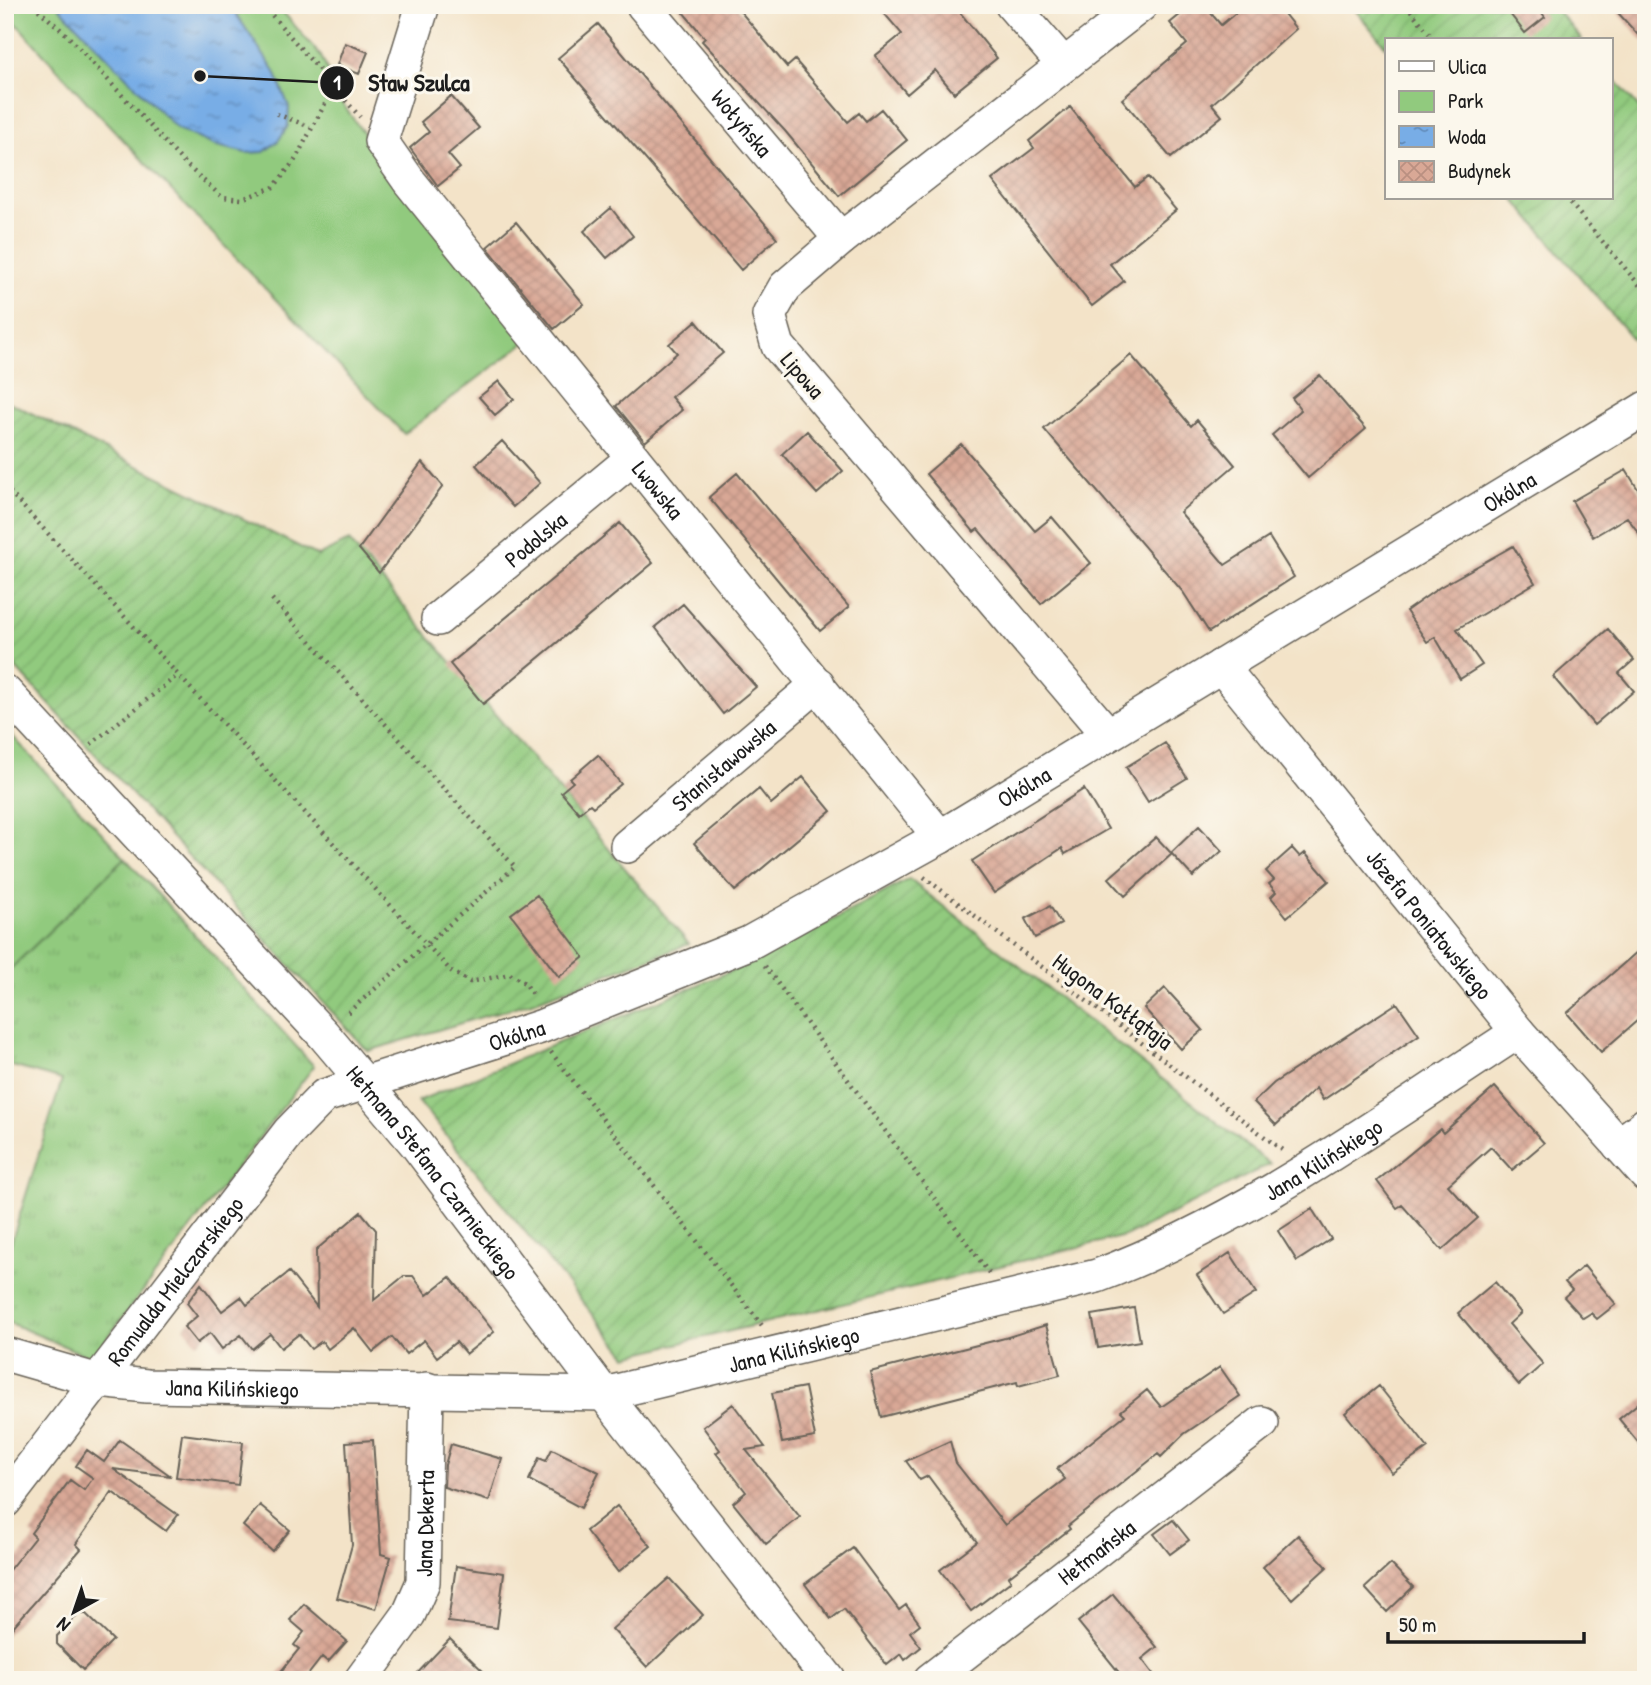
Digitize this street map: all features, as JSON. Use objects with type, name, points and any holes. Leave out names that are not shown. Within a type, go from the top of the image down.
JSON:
[{"type":"street","points":[[381,141],[423,5]]},
{"type":"street","name":"Wołyńska","points":[[643,5],[841,239]]},
{"type":"street","points":[[1012,5],[1064,65]]},
{"type":"street","name":"Lipowa","points":[[1108,735],[778,346],[769,315],[785,287],[841,239],[1140,5]]},
{"type":"street","name":"Lwowska","points":[[381,141],[409,180],[940,837]]},
{"type":"street","name":"Okólna","points":[[363,1081],[540,1027],[748,943],[940,837],[1646,408]]},
{"type":"street","name":"Podolska","points":[[438,620],[633,458]]},
{"type":"street","name":"Józefa Poniatowskiego","points":[[1221,666],[1518,1032],[1646,1175]]},
{"type":"street","name":"Stanisławowska","points":[[627,846],[818,684]]},
{"type":"street","name":"Hetmana Stefana Czarnieckiego","points":[[5,692],[363,1081],[416,1144],[604,1394],[829,1680]]},
{"type":"street","name":"Jana Kilińskiego","points":[[5,1354],[99,1381],[147,1386],[604,1394],[1097,1276],[1158,1253],[1306,1169],[1518,1032]]},
{"type":"street","name":"Romualda Mielczarskiego","points":[[5,1501],[303,1115],[324,1096],[363,1081]]},
{"type":"street","points":[[1619,1144],[1646,1124]]},
{"type":"street","name":"Jana Dekerta","points":[[360,1680],[409,1614],[423,1583],[427,1389]]},
{"type":"street","name":"Hetmańska","points":[[930,1680],[1262,1423]]},
{"type":"path","points":[[33,5],[67,35],[183,162],[222,197],[242,199],[274,187],[295,160],[310,127],[334,87]]},
{"type":"path","points":[[263,5],[381,141]]},
{"type":"path","points":[[1406,5],[1433,38]]},
{"type":"path","points":[[277,114],[310,127]]},
{"type":"path","points":[[1568,200],[1646,293]]},
{"type":"path","points":[[5,487],[451,971],[470,982],[510,974],[526,984],[535,1001]]},
{"type":"path","points":[[272,599],[515,867],[339,1020]]},
{"type":"path","points":[[88,746],[177,675]]},
{"type":"path","name":"Hugona Kołłątaja","points":[[902,859],[1306,1169]]},
{"type":"path","points":[[760,959],[988,1269]]},
{"type":"path","points":[[547,1046],[762,1324]]},
{"type":"green space","points":[[5,5],[277,5],[321,56],[340,100],[359,127],[531,338],[404,434],[87,102],[5,11]]},
{"type":"green space","points":[[1351,5],[1553,5],[1580,38],[1385,38],[1385,46]]},
{"type":"green space","points":[[1612,76],[1646,116],[1646,355],[1515,200],[1612,200]]},
{"type":"green space","points":[[5,400],[318,556],[349,541],[689,944],[535,1001],[368,1051],[5,656]]},
{"type":"green space","points":[[5,728],[125,858],[5,974]]},
{"type":"green space","points":[[125,858],[314,1066],[92,1358],[5,1321],[5,1262],[62,1080],[5,1064],[5,974]]},
{"type":"green space","points":[[909,879],[1270,1164],[1129,1235],[627,1356],[418,1101],[760,959]]},
{"type":"water","points":[[57,5],[230,5],[275,72],[289,107],[288,126],[278,141],[264,152],[246,153],[213,145],[177,129]]},
{"type":"building","points":[[677,5],[735,5],[787,67],[795,60],[848,122],[859,113],[866,121],[881,109],[907,140],[839,196],[785,131],[702,41],[705,38]]},
{"type":"building","points":[[877,5],[954,5],[997,58],[954,93],[935,70],[907,94],[875,56],[902,34]]},
{"type":"building","points":[[1192,5],[1204,5],[1221,25],[1245,5],[1277,5],[1296,29],[1212,104],[1222,116],[1171,158],[1122,99],[1187,44],[1170,23]]},
{"type":"building","points":[[1503,5],[1536,5],[1545,17],[1525,33]]},
{"type":"building","points":[[1611,5],[1646,5],[1646,44]]},
{"type":"building","points":[[598,24],[777,238],[741,270],[558,58]]},
{"type":"building","points":[[345,43],[368,52],[359,74],[337,65]]},
{"type":"building","points":[[451,96],[479,128],[448,154],[460,168],[438,186],[410,148],[429,132],[421,122]]},
{"type":"building","points":[[1070,107],[1135,187],[1148,177],[1176,210],[1110,264],[1124,281],[1092,306],[992,180],[1034,148],[1029,141]]},
{"type":"building","points":[[611,208],[633,236],[607,258],[584,231]]},
{"type":"building","points":[[516,222],[584,304],[554,329],[487,247]]},
{"type":"building","points":[[696,321],[723,353],[671,397],[682,410],[645,442],[616,406],[677,353],[669,344]]},
{"type":"building","points":[[1131,355],[1191,426],[1197,420],[1235,465],[1180,512],[1225,565],[1269,537],[1294,577],[1209,632],[1183,592],[1044,429]]},
{"type":"building","points":[[1320,375],[1366,429],[1308,478],[1272,435],[1301,410],[1292,398]]},
{"type":"building","points":[[499,381],[514,399],[495,415],[479,397]]},
{"type":"building","points":[[807,431],[843,471],[817,494],[782,454]]},
{"type":"building","points":[[502,441],[540,483],[513,507],[476,465]]},
{"type":"building","points":[[961,444],[1035,531],[1052,517],[1091,563],[1041,604],[978,529],[974,532],[926,474]]},
{"type":"building","points":[[422,462],[443,486],[379,573],[359,549]]},
{"type":"building","points":[[1626,470],[1646,502],[1646,543],[1627,517],[1593,537],[1572,501]]},
{"type":"building","points":[[737,473],[849,607],[820,631],[709,497]]},
{"type":"building","points":[[620,523],[653,563],[483,704],[450,664]]},
{"type":"building","points":[[1513,546],[1535,583],[1457,629],[1482,665],[1460,679],[1435,637],[1427,642],[1406,611],[1440,587]]},
{"type":"building","points":[[683,604],[756,687],[723,714],[655,627]]},
{"type":"building","points":[[1608,629],[1634,660],[1619,673],[1634,691],[1594,725],[1553,677]]},
{"type":"building","points":[[1165,743],[1187,778],[1148,802],[1126,767]]},
{"type":"building","points":[[598,755],[621,784],[593,807],[590,804],[579,813],[561,792],[573,782],[570,779]]},
{"type":"building","points":[[803,777],[831,811],[735,891],[694,843],[759,789],[771,804]]},
{"type":"building","points":[[1084,789],[1108,829],[1065,854],[1062,848],[994,893],[972,861]]},
{"type":"building","points":[[1199,826],[1222,851],[1193,877],[1172,854],[1125,896],[1109,878],[1156,837],[1171,853]]},
{"type":"building","points":[[1292,848],[1300,857],[1305,853],[1329,881],[1287,917],[1271,897],[1276,892],[1269,884],[1274,880],[1266,871]]},
{"type":"building","points":[[537,895],[584,957],[559,977],[511,914]]},
{"type":"building","points":[[1050,906],[1061,924],[1035,938],[1025,919]]},
{"type":"building","points":[[1646,944],[1646,1013],[1601,1052],[1567,1013]]},
{"type":"building","points":[[1165,988],[1203,1030],[1181,1049],[1144,1008]]},
{"type":"building","points":[[1397,1003],[1419,1035],[1323,1100],[1316,1088],[1276,1125],[1254,1102],[1274,1083]]},
{"type":"building","points":[[1495,1087],[1544,1143],[1512,1170],[1491,1147],[1448,1185],[1478,1218],[1442,1250],[1402,1205],[1397,1208],[1377,1181],[1440,1129],[1443,1133]]},
{"type":"building","points":[[1312,1209],[1331,1239],[1297,1261],[1278,1231]]},
{"type":"building","points":[[361,1212],[376,1230],[374,1300],[404,1276],[413,1276],[427,1295],[450,1277],[494,1332],[466,1354],[456,1342],[437,1357],[424,1340],[406,1354],[392,1337],[373,1352],[354,1328],[328,1349],[322,1341],[311,1349],[299,1334],[281,1348],[270,1334],[252,1349],[241,1335],[222,1349],[210,1333],[197,1343],[184,1327],[197,1316],[187,1303],[201,1284],[222,1311],[241,1297],[247,1305],[289,1272],[317,1307],[316,1250]]},
{"type":"building","points":[[1230,1253],[1256,1293],[1223,1314],[1197,1275]]},
{"type":"building","points":[[1584,1266],[1616,1304],[1597,1319],[1591,1313],[1583,1318],[1564,1297],[1572,1290],[1565,1282]]},
{"type":"building","points":[[1495,1282],[1521,1313],[1509,1324],[1543,1364],[1519,1385],[1458,1313]]},
{"type":"building","points":[[1134,1308],[1140,1341],[1098,1348],[1092,1315]]},
{"type":"building","points":[[1046,1325],[1060,1375],[1018,1386],[1017,1382],[881,1417],[870,1372]]},
{"type":"building","points":[[1220,1367],[1240,1396],[1184,1434],[1161,1457],[1158,1454],[1068,1526],[1070,1529],[1008,1577],[1011,1581],[971,1611],[940,1570],[977,1542],[928,1476],[920,1480],[906,1461],[950,1441],[956,1463],[1005,1525],[1065,1479],[1057,1469],[1125,1415],[1121,1411],[1147,1390],[1161,1407]]},
{"type":"building","points":[[1379,1386],[1428,1448],[1392,1473],[1345,1413]]},
{"type":"building","points":[[805,1387],[815,1437],[782,1443],[772,1393]]},
{"type":"building","points":[[1646,1397],[1646,1452],[1619,1419]]},
{"type":"building","points":[[733,1404],[765,1447],[746,1450],[800,1517],[766,1544],[733,1503],[746,1492],[716,1453],[720,1450],[703,1427]]},
{"type":"building","points":[[182,1434],[243,1442],[238,1485],[176,1477]]},
{"type":"building","points":[[120,1440],[171,1476],[113,1469],[178,1515],[166,1531],[112,1492],[76,1544],[81,1549],[5,1636],[5,1575],[35,1537],[31,1533],[70,1480],[84,1490],[93,1478],[76,1466],[87,1450],[104,1462]]},
{"type":"building","points":[[373,1440],[381,1554],[391,1557],[376,1609],[337,1598],[352,1545],[346,1442]]},
{"type":"building","points":[[451,1444],[502,1459],[489,1501],[444,1487],[445,1465]]},
{"type":"building","points":[[552,1449],[599,1472],[581,1508],[529,1480],[539,1458],[546,1461]]},
{"type":"building","points":[[260,1505],[290,1530],[272,1551],[243,1526]]},
{"type":"building","points":[[617,1506],[651,1546],[618,1572],[586,1531]]},
{"type":"building","points":[[1173,1520],[1189,1540],[1170,1554],[1154,1534]]},
{"type":"building","points":[[1298,1535],[1327,1567],[1292,1599],[1263,1567]]},
{"type":"building","points":[[853,1548],[899,1610],[906,1605],[920,1624],[910,1632],[921,1647],[905,1660],[901,1654],[887,1665],[844,1609],[831,1619],[805,1584]]},
{"type":"building","points":[[1391,1564],[1413,1587],[1387,1612],[1365,1588]]},
{"type":"building","points":[[456,1566],[504,1573],[497,1628],[448,1622]]},
{"type":"building","points":[[669,1578],[703,1615],[647,1667],[612,1629]]},
{"type":"building","points":[[1113,1594],[1157,1647],[1142,1659],[1158,1680],[1125,1680],[1078,1622]]},
{"type":"building","points":[[304,1604],[347,1641],[328,1662],[322,1657],[304,1680],[274,1680],[299,1649],[294,1645],[304,1632],[290,1620]]},
{"type":"building","points":[[78,1614],[86,1614],[113,1640],[83,1670],[57,1644],[57,1636]]},
{"type":"building","points":[[450,1639],[492,1680],[411,1680]]},
{"type":"place","name":"Staw Szulca","points":[[200,76]]}]
